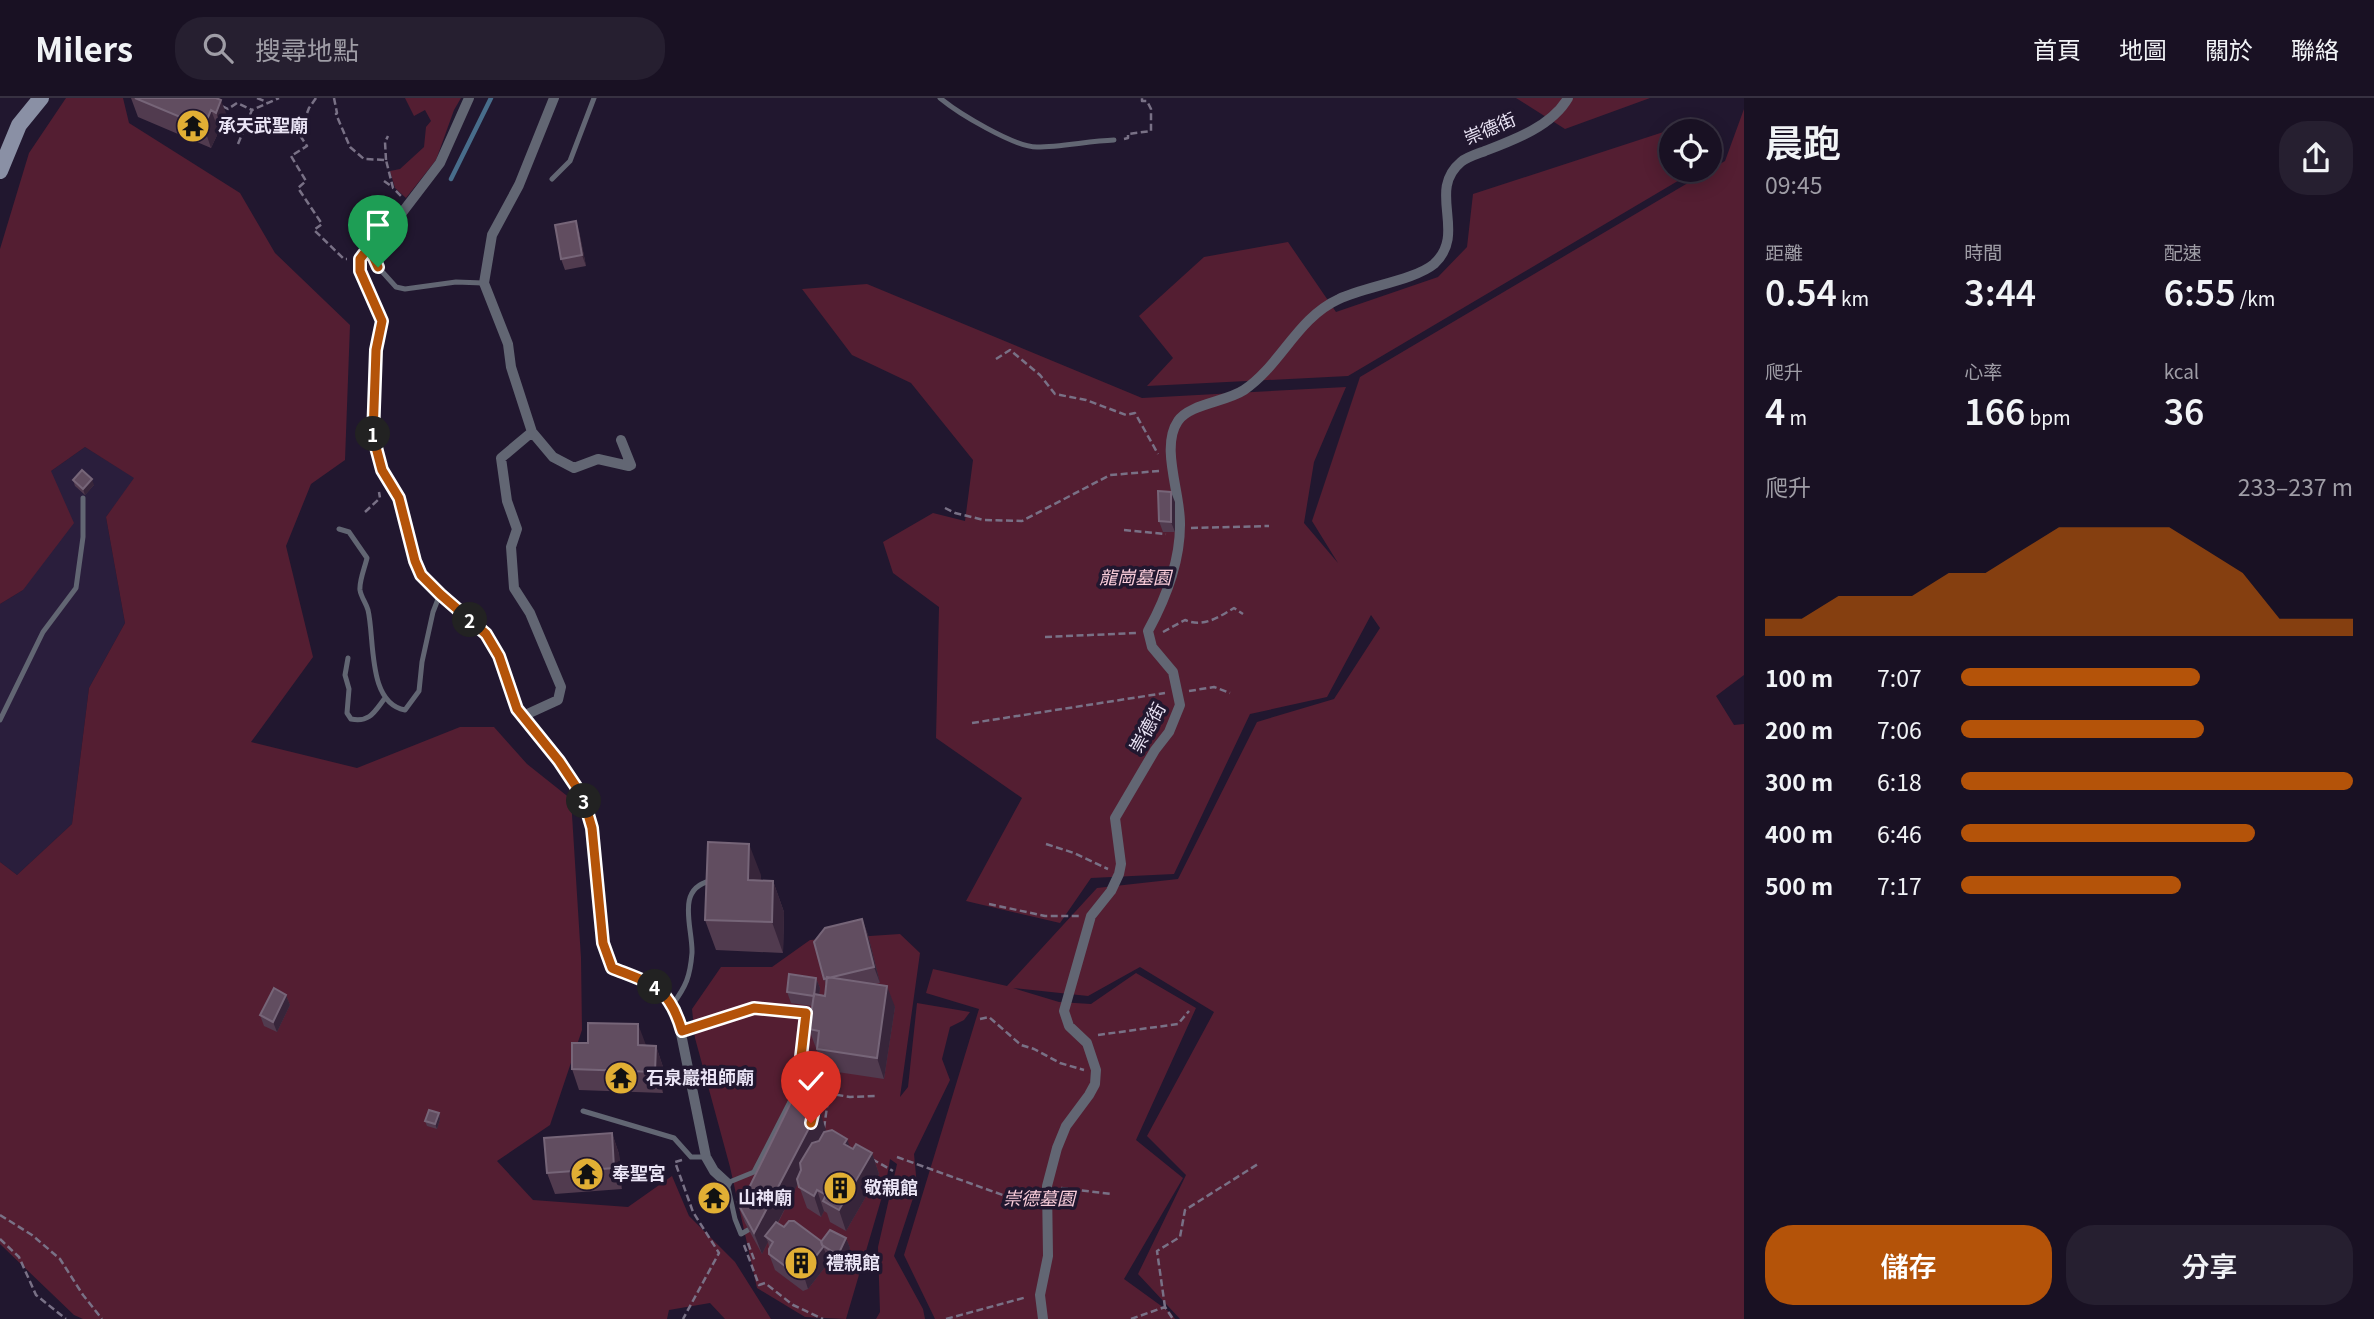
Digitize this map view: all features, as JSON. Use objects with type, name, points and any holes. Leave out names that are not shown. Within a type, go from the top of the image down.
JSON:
[{"type":"main road","points":[[0,171],[19,125],[41,98]]},
{"type":"street","points":[[469,98],[440,163],[398,218],[360,259],[360,271],[382,321],[376,350],[373,436],[382,470],[399,498],[421,575],[486,634],[499,656],[510,692],[523,716],[559,761],[583,797],[592,828],[603,943],[612,968],[651,984],[673,1004],[682,1031],[706,1157],[714,1171],[727,1183]]},
{"type":"street","points":[[554,98],[532,146],[519,185],[492,235],[484,283],[508,344],[511,367],[532,432],[553,457],[575,468],[598,458],[629,466],[631,465],[621,440]]},
{"type":"street","name":"崇德街","points":[[1119,874],[1121,864],[1115,818],[1155,750],[1169,732],[1180,705],[1173,672],[1152,646],[1148,631],[1167,591],[1180,531],[1179,502],[1170,449],[1171,432],[1180,418],[1191,411],[1242,391],[1261,377],[1312,316],[1326,306],[1433,265],[1444,251],[1449,230],[1444,189],[1450,173],[1463,160],[1512,140],[1555,116],[1568,98]]},
{"type":"street","points":[[523,716],[558,700],[561,687],[530,613],[514,587],[511,547],[517,529],[507,501],[501,458],[532,432]]},
{"type":"street","points":[[1043,1319],[1040,1295],[1048,1256],[1047,1186],[1066,1126],[1095,1084],[1096,1070],[1087,1043],[1069,1026],[1064,1011],[1091,916],[1111,891],[1119,874]]},
{"type":"lane","points":[[552,179],[570,161],[594,98]]},
{"type":"lane","points":[[940,98],[956,112],[1035,148],[1114,140]]},
{"type":"lane","points":[[369,247],[378,267],[396,287],[405,289],[456,282],[484,283]]},
{"type":"lane","points":[[0,720],[43,632],[76,588],[83,537],[83,498]]},
{"type":"lane","points":[[339,529],[349,532],[367,558],[359,589],[368,610],[376,676],[385,698],[397,708],[405,710],[419,691],[430,624],[440,594]]},
{"type":"lane","points":[[348,658],[345,675],[349,688],[347,713],[351,719],[361,721],[370,718],[385,698]]},
{"type":"lane","points":[[673,1004],[687,985],[692,951],[688,919],[689,897],[701,883],[719,880]]},
{"type":"lane","points":[[806,1013],[801,1057],[816,1060],[811,1087],[817,1097],[811,1123]]},
{"type":"lane","points":[[748,1230],[741,1234],[727,1183],[754,1172],[794,1094],[802,1087],[811,1087]]},
{"type":"lane","points":[[583,1111],[674,1138],[691,1157],[706,1157]]},
{"type":"path","points":[[257,98],[267,102]]},
{"type":"path","points":[[238,144],[252,110],[279,98]]},
{"type":"path","points":[[316,98],[309,107],[299,134],[307,146],[291,156],[306,181],[298,188],[322,224],[314,230],[344,260],[360,259]]},
{"type":"path","points":[[334,98],[337,104],[334,105],[335,114],[350,147],[364,159],[386,160]]},
{"type":"path","points":[[1114,140],[1128,138],[1128,134],[1151,131],[1151,109],[1147,100],[1142,101],[1142,98]]},
{"type":"path","points":[[220,106],[228,109],[237,103],[252,110]]},
{"type":"path","points":[[388,135],[385,142],[386,160],[393,188]]},
{"type":"path","points":[[384,181],[408,204]]},
{"type":"path","points":[[996,359],[1010,350],[1040,375],[1055,394],[1086,400],[1126,415],[1135,413],[1163,461]]},
{"type":"path","points":[[365,512],[380,498],[377,475],[382,470]]},
{"type":"path","points":[[946,508],[984,520],[1022,521],[1110,475],[1162,471]]},
{"type":"path","points":[[1124,530],[1180,531],[1269,526]]},
{"type":"path","points":[[1148,631],[1164,632],[1185,620],[1192,624],[1212,621],[1234,608],[1243,614]]},
{"type":"path","points":[[1045,637],[1134,634]]},
{"type":"path","points":[[1195,691],[1213,687],[1230,693]]},
{"type":"path","points":[[972,723],[1179,691]]},
{"type":"path","points":[[1046,844],[1074,853],[1119,874]]},
{"type":"path","points":[[989,904],[1045,916],[1091,916]]},
{"type":"path","points":[[682,1031],[754,1008],[806,1013]]},
{"type":"path","points":[[1087,1043],[1096,1035],[1178,1024],[1189,1011]]},
{"type":"path","points":[[980,1019],[989,1017],[1021,1045],[1060,1063],[1096,1070]]},
{"type":"path","points":[[784,1086],[791,1074],[794,1076]]},
{"type":"path","points":[[822,1092],[850,1097],[877,1096]]},
{"type":"path","points":[[824,1132],[829,1093]]},
{"type":"path","points":[[683,1319],[719,1253],[693,1212],[676,1163],[691,1157]]},
{"type":"path","points":[[897,1157],[1047,1211]]},
{"type":"path","points":[[871,1158],[893,1171]]},
{"type":"path","points":[[1173,1319],[1165,1307],[1157,1251],[1180,1237],[1185,1210],[1258,1164]]},
{"type":"path","points":[[1047,1186],[1112,1194]]},
{"type":"path","points":[[0,1215],[32,1235],[60,1259],[102,1319]]},
{"type":"path","points":[[0,1239],[19,1256],[36,1295],[66,1319]]},
{"type":"path","points":[[748,1243],[755,1262]]},
{"type":"path","points":[[744,1245],[758,1285],[765,1283],[793,1305],[823,1319]]},
{"type":"path","points":[[946,1319],[1027,1297]]},
{"type":"path","points":[[1131,1319],[1165,1307]]},
{"type":"shaded area","points":[[85,447],[135,478],[106,517],[125,623],[89,688],[72,824],[17,875],[0,862],[0,604],[23,590],[51,471]]},
{"type":"green space","points":[[66,98],[123,98],[129,123],[240,193],[275,253],[350,325],[345,460],[311,484],[286,546],[313,657],[251,742],[357,768],[460,727],[494,727],[527,764],[571,799],[581,958],[582,1030],[550,1125],[497,1161],[533,1200],[628,1207],[672,1176],[689,1216],[735,1262],[771,1319],[725,1319],[710,1303],[669,1310],[667,1319],[83,1319],[74,1315],[0,1244],[0,862],[17,875],[72,824],[89,688],[125,623],[106,517],[134,478],[85,447],[51,471],[74,523],[23,590],[0,604],[0,249],[29,153]]},
{"type":"green space","points":[[405,98],[461,98],[436,160],[406,198],[395,188],[390,171],[400,169],[424,147],[426,127],[431,121],[425,110],[414,116]]},
{"type":"green space","points":[[1516,98],[1650,98],[1565,129]]},
{"type":"green space","points":[[1744,109],[1744,675],[1716,696],[1734,725],[1744,724],[1744,1319],[1180,1319],[1138,1274],[1186,1175],[1147,1136],[1214,1012],[1140,967],[1088,996],[1013,988],[1059,1002],[1091,1004],[1136,973],[1196,1008],[1136,1140],[1183,1178],[1124,1279],[1171,1313],[1175,1319],[935,1319],[904,1255],[979,1009],[926,993],[933,969],[1007,986],[1097,888],[1178,879],[1257,722],[1334,699],[1380,628],[1371,615],[1327,697],[1250,714],[1174,874],[1091,878],[1060,923],[966,901],[1022,798],[936,738],[939,607],[893,573],[883,542],[933,513],[965,521],[973,460],[911,383],[852,355],[802,289],[867,284],[1142,398],[1346,387],[1314,462],[1304,523],[1338,563],[1312,521],[1360,377],[1690,182],[1722,182],[1722,163],[1725,161]]},
{"type":"green space","points":[[1659,133],[1659,182],[1676,182],[1348,376],[1147,386],[1173,358],[1139,316],[1204,257],[1288,242],[1336,312],[1438,277],[1467,247],[1473,194]]},
{"type":"green space","points":[[900,934],[920,953],[900,1097],[908,1087],[917,1003],[970,1012],[964,1020],[950,1027],[942,1059],[950,1080],[914,1154],[917,1186],[894,1256],[923,1309],[925,1319],[876,1319],[880,1312],[878,1247],[897,1164],[890,1159],[886,1183],[846,1319],[805,1317],[757,1288],[730,1167],[695,1038],[692,1009],[721,967],[772,967],[810,940]]},
{"type":"building","points":[[135,98],[221,100],[216,113],[211,110],[204,127]]},
{"type":"building","points":[[576,221],[582,255],[561,259],[555,225]]},
{"type":"building","points":[[82,470],[92,479],[83,489],[73,480]]},
{"type":"building","points":[[1158,491],[1171,492],[1171,522],[1159,521]]},
{"type":"building","points":[[708,842],[749,844],[748,880],[773,881],[772,922],[705,920]]},
{"type":"building","points":[[862,919],[874,967],[824,979],[814,942],[825,928]]},
{"type":"building","points":[[789,974],[816,978],[814,996],[787,992]]},
{"type":"building","points":[[827,977],[887,986],[877,1058],[817,1049],[819,1031],[809,1029],[814,994],[825,996]]},
{"type":"building","points":[[274,988],[286,995],[273,1022],[260,1015]]},
{"type":"building","points":[[588,1023],[638,1024],[638,1045],[656,1046],[655,1072],[572,1069],[572,1043],[588,1043]]},
{"type":"building","points":[[793,1098],[819,1109],[754,1233],[737,1202],[748,1190]]},
{"type":"building","points":[[429,1110],[439,1113],[435,1124],[425,1121]]},
{"type":"building","points":[[832,1130],[847,1139],[844,1144],[853,1149],[856,1144],[872,1153],[839,1210],[823,1201],[826,1195],[817,1190],[814,1196],[799,1187],[797,1179],[801,1170],[800,1163],[812,1143],[819,1141],[824,1132]]},
{"type":"building","points":[[612,1133],[614,1168],[547,1173],[544,1138]]},
{"type":"building","points":[[789,1221],[794,1221],[821,1241],[823,1247],[803,1273],[797,1275],[769,1254],[773,1242],[765,1236],[776,1222],[784,1227]]},
{"type":"building","points":[[830,1230],[846,1238],[838,1255],[821,1242]]},
{"type":"waterway","points":[[451,179],[491,98]]},
{"type":"place","name":"承天武聖廟","points":[[193,126]]},
{"type":"place","name":"石泉巖祖師廟","points":[[621,1078]]},
{"type":"place","name":"奉聖宮","points":[[587,1174]]},
{"type":"place","name":"敬親館","points":[[840,1188]]},
{"type":"place","name":"山神廟","points":[[714,1198]]},
{"type":"place","name":"禮親館","points":[[801,1263]]},
{"type":"route","points":[[378,267],[369,247],[360,259],[360,271],[382,321],[376,350],[373,396],[373,436],[382,470],[399,498],[421,575],[486,634],[499,656],[517,709],[559,761],[583,797],[592,828],[606,957],[612,968],[651,984],[667,996],[676,1009],[682,1031],[754,1008],[806,1013],[801,1057],[816,1060],[811,1087],[816,1091],[817,1097],[811,1123]]},
{"type":"park label","name":"龍崗墓園","points":[[1135,578]]},
{"type":"park label","name":"崇德墓園","points":[[1039,1199]]}]
